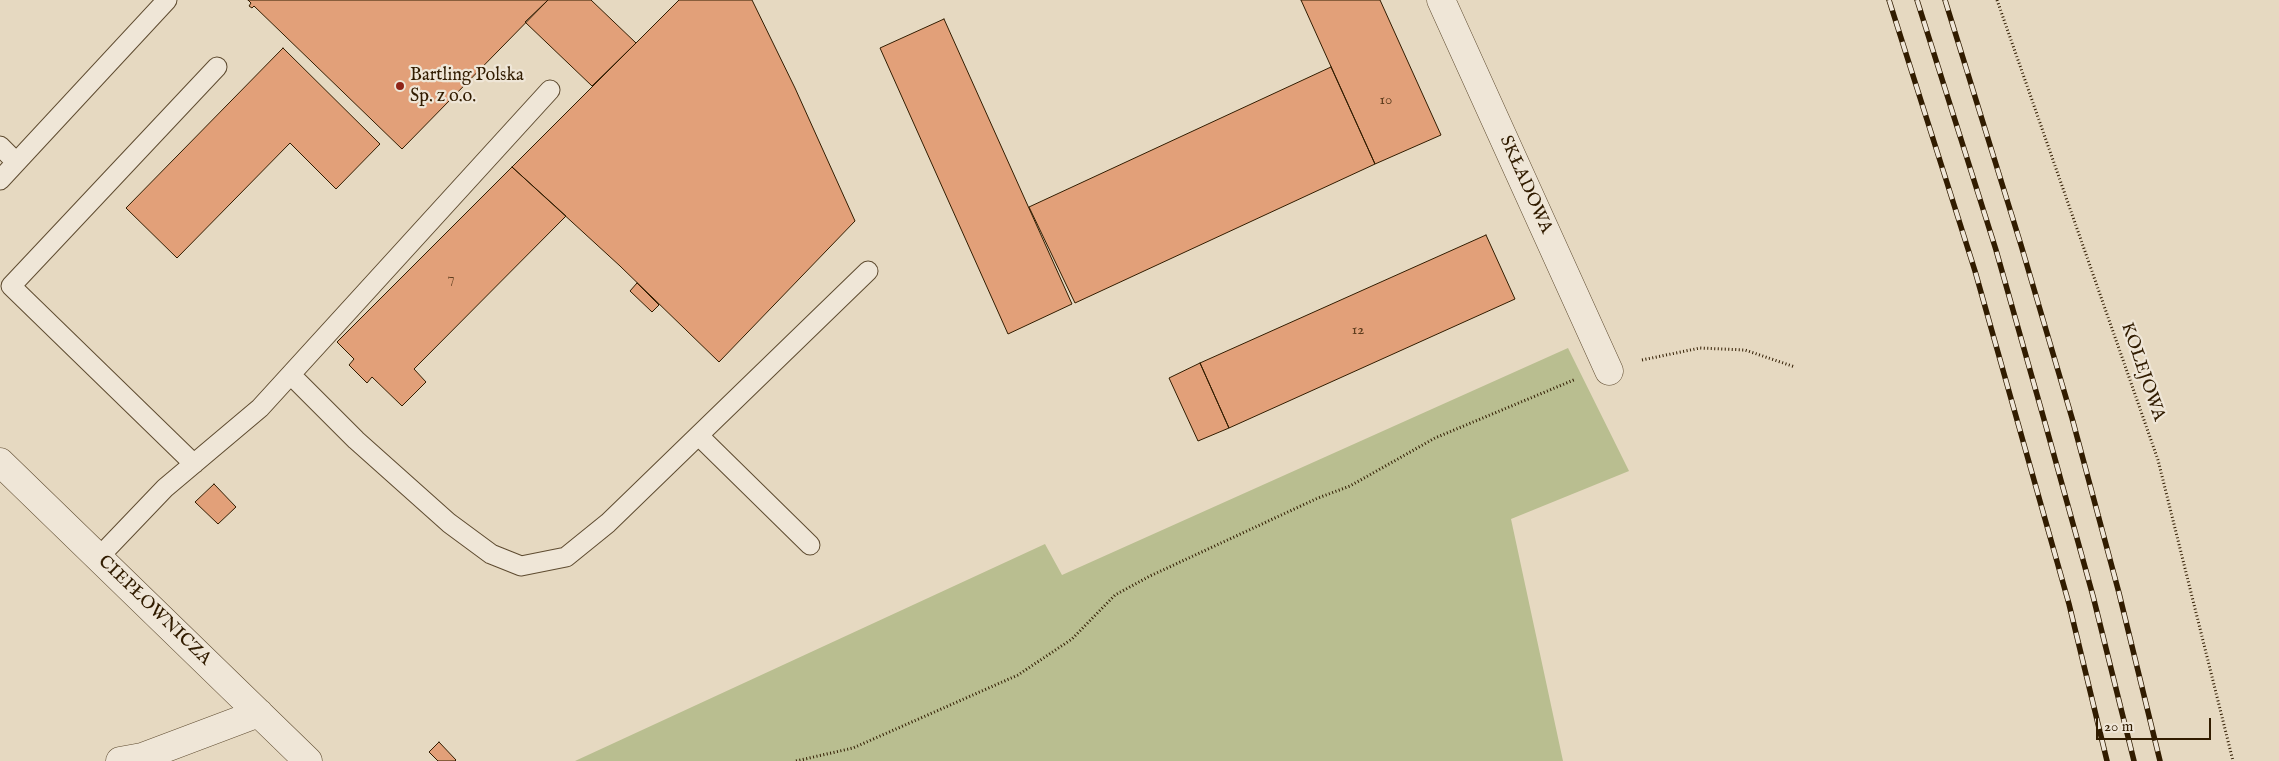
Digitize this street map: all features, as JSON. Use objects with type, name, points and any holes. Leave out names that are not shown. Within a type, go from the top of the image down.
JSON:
[{"type":"street","name":"SKŁADOWA","points":[[1441,0],[1609,371]]},
{"type":"street","name":"CIEPŁOWNICZA","points":[[0,462],[308,761]]},
{"type":"street","points":[[120,761],[142,757],[259,713]]},
{"type":"lane","points":[[0,180],[167,0]]},
{"type":"lane","points":[[194,464],[11,286],[217,67]]},
{"type":"lane","points":[[98,557],[165,488],[260,408],[292,375],[550,90]]},
{"type":"lane","points":[[0,146],[16,162]]},
{"type":"lane","points":[[292,375],[356,440],[449,523],[491,554],[521,566],[566,557],[608,523],[700,436],[868,271]]},
{"type":"lane","points":[[700,436],[810,545]]},
{"type":"path","name":"KOLEJOWA","points":[[1997,0],[2158,460],[2233,761]]},
{"type":"path","points":[[796,761],[854,748],[1018,675],[1072,639],[1115,595],[1150,576],[1318,498],[1350,486],[1435,438],[1566,381],[1609,371],[1653,356],[1700,348],[1745,350],[1796,367]]},
{"type":"green space","points":[[1568,348],[1629,471],[1511,519],[1563,761],[575,761],[1045,544],[1062,575]]},
{"type":"building","name":"Bartling Polska Sp. z o.o.","points":[[248,0],[548,0],[402,149],[254,6],[252,8],[249,6],[251,3]]},
{"type":"building","points":[[548,0],[591,0],[636,43],[592,86],[525,22]]},
{"type":"building","points":[[679,0],[752,0],[795,88],[855,221],[719,362],[620,266],[512,167]]},
{"type":"building","points":[[1301,0],[1380,0],[1441,135],[1375,164]]},
{"type":"building","points":[[944,19],[1072,304],[1008,334],[880,48]]},
{"type":"building","points":[[283,48],[380,144],[336,189],[290,143],[177,258],[126,208]]},
{"type":"building","points":[[1331,67],[1375,164],[1075,303],[1029,207]]},
{"type":"building","points":[[512,167],[566,216],[414,369],[426,382],[402,406],[372,377],[367,383],[349,365],[354,359],[337,342]]},
{"type":"building","points":[[1486,235],[1515,299],[1229,428],[1200,363]]},
{"type":"building","points":[[637,283],[659,305],[652,312],[630,291]]},
{"type":"building","points":[[1200,363],[1229,428],[1198,441],[1169,378]]},
{"type":"building","points":[[214,484],[236,507],[218,524],[195,502]]},
{"type":"building","points":[[439,742],[455,761],[438,761],[429,752]]},
{"type":"railway","points":[[1889,0],[1975,271],[2069,604],[2107,761]]},
{"type":"railway","points":[[1917,0],[1996,250],[2093,596],[2134,761]]},
{"type":"railway","points":[[1945,0],[2072,418],[2119,593],[2160,761]]},
{"type":"place","name":"Bartling Polska Sp. z o.o.","points":[[400,86]]}]
